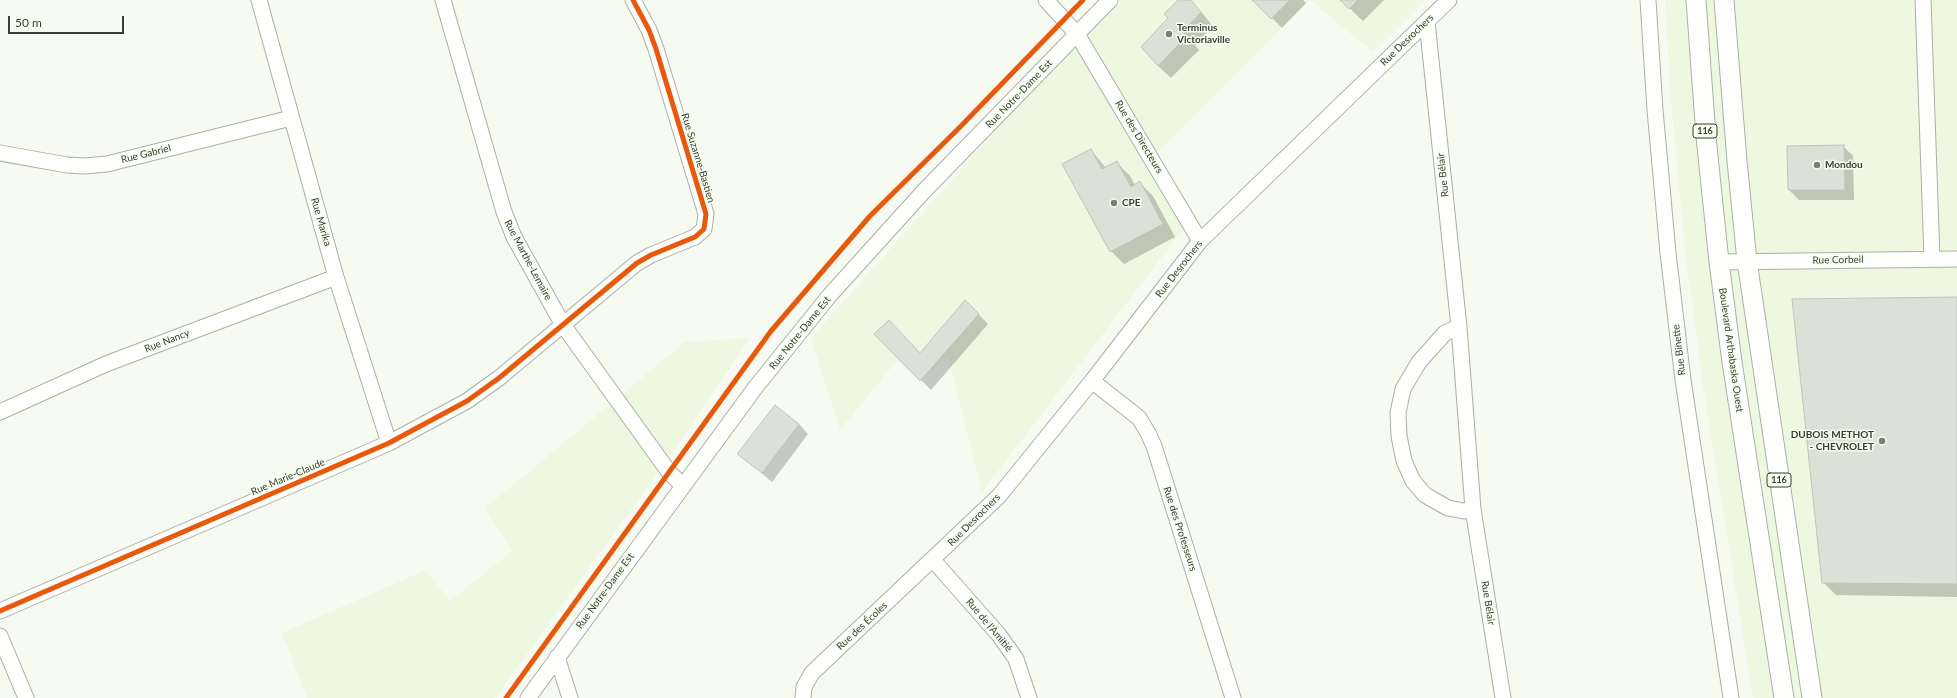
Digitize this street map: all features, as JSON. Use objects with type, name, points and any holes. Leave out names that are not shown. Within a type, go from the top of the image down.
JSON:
[{"type":"main road","name":"Boulevard Arthabaska Ouest","points":[[1696,0],[1706,137],[1719,262],[1732,362],[1784,698]]},
{"type":"main road","name":"116","points":[[1724,0],[1736,161],[1747,261],[1812,698]]},
{"type":"street","name":"Rue Marika","points":[[259,0],[336,277],[389,443]]},
{"type":"street","name":"Rue Marthe-Lemaire","points":[[443,0],[504,212],[514,237],[563,325],[669,472],[682,485]]},
{"type":"street","name":"Rue Suzanne-Bastien","points":[[563,325],[637,264],[651,255],[695,237],[704,229],[706,214],[656,49],[649,30],[633,0]]},
{"type":"street","name":"Rue des Directeurs","points":[[1046,0],[1077,34],[1200,241]]},
{"type":"street","name":"Rue Notre-Dame Est","points":[[528,698],[682,485],[755,388],[830,295],[924,191],[1110,0]]},
{"type":"street","name":"Rue Desrochers","points":[[933,560],[999,496],[1092,382],[1200,241],[1449,0]]},
{"type":"street","name":"Rue Binette","points":[[1648,0],[1656,118],[1668,253],[1681,365],[1731,698]]},
{"type":"street","points":[[1923,0],[1932,259]]},
{"type":"street","name":"Rue Bélair","points":[[1427,22],[1458,327],[1473,509],[1503,698]]},
{"type":"street","name":"Rue Gabriel","points":[[0,153],[67,165],[84,166],[107,164],[291,118]]},
{"type":"street","name":"Rue Corbeil","points":[[1719,262],[1957,259]]},
{"type":"street","name":"Rue Nancy","points":[[0,412],[106,364],[336,277]]},
{"type":"street","name":"Rue Marie-Claude","points":[[0,612],[389,443],[467,401],[498,378],[563,325]]},
{"type":"street","points":[[1458,327],[1445,333],[1418,362],[1403,389],[1398,413],[1399,436],[1404,461],[1414,481],[1425,495],[1448,508],[1464,511],[1473,509]]},
{"type":"street","name":"Rue des Professeurs","points":[[1092,382],[1139,418],[1154,446],[1233,698]]},
{"type":"street","name":"Rue des Écoles","points":[[803,698],[804,687],[812,673],[933,560]]},
{"type":"street","name":"Rue de l'Amitié","points":[[933,560],[1004,641],[1016,659],[1029,698]]},
{"type":"street","points":[[0,636],[26,698]]},
{"type":"street","points":[[557,657],[570,698]]},
{"type":"shaded area","points":[[1122,0],[1310,0],[1147,162],[1185,227],[982,492],[948,357],[920,381],[898,359],[840,430],[811,338],[1012,112]]},
{"type":"shaded area","points":[[1310,0],[1425,0],[1373,52]]},
{"type":"shaded area","points":[[1665,0],[1957,0],[1957,698],[1753,698],[1702,379],[1685,250],[1671,100]]},
{"type":"shaded area","points":[[750,338],[670,456],[495,698],[307,698],[282,633],[426,570],[450,601],[512,551],[485,508],[685,342]]},
{"type":"building","name":"Terminus Victoriaville","points":[[1178,0],[1191,0],[1201,12],[1183,32],[1186,37],[1158,66],[1141,47],[1168,18],[1164,14]]},
{"type":"building","points":[[1252,0],[1290,0],[1271,19]]},
{"type":"building","points":[[1340,0],[1358,0],[1349,9]]},
{"type":"building","points":[[1844,145],[1845,190],[1788,190],[1787,146]]},
{"type":"building","points":[[1091,149],[1102,169],[1117,161],[1131,187],[1140,181],[1163,224],[1110,252],[1062,164]]},
{"type":"building","name":"DUBOIS METHOT - CHEVROLET","points":[[1957,297],[1957,584],[1822,583],[1792,299]]},
{"type":"building","points":[[965,300],[979,314],[920,381],[874,334],[889,320],[920,353]]},
{"type":"building","points":[[775,405],[799,424],[762,473],[737,454]]},
{"type":"cycle path","points":[[0,611],[389,443],[467,401],[499,378],[637,263],[651,255],[695,237],[704,229],[706,214],[656,49],[649,30],[633,0]]},
{"type":"cycle path","points":[[506,698],[771,331],[870,216],[960,127],[1083,0]]},
{"type":"place","name":"Terminus Victoriaville","points":[[1169,34]]},
{"type":"place","name":"Mondou","points":[[1817,165]]},
{"type":"place","name":"CPE","points":[[1114,203]]},
{"type":"place","name":"DUBOIS METHOT - CHEVROLET","points":[[1882,441]]}]
